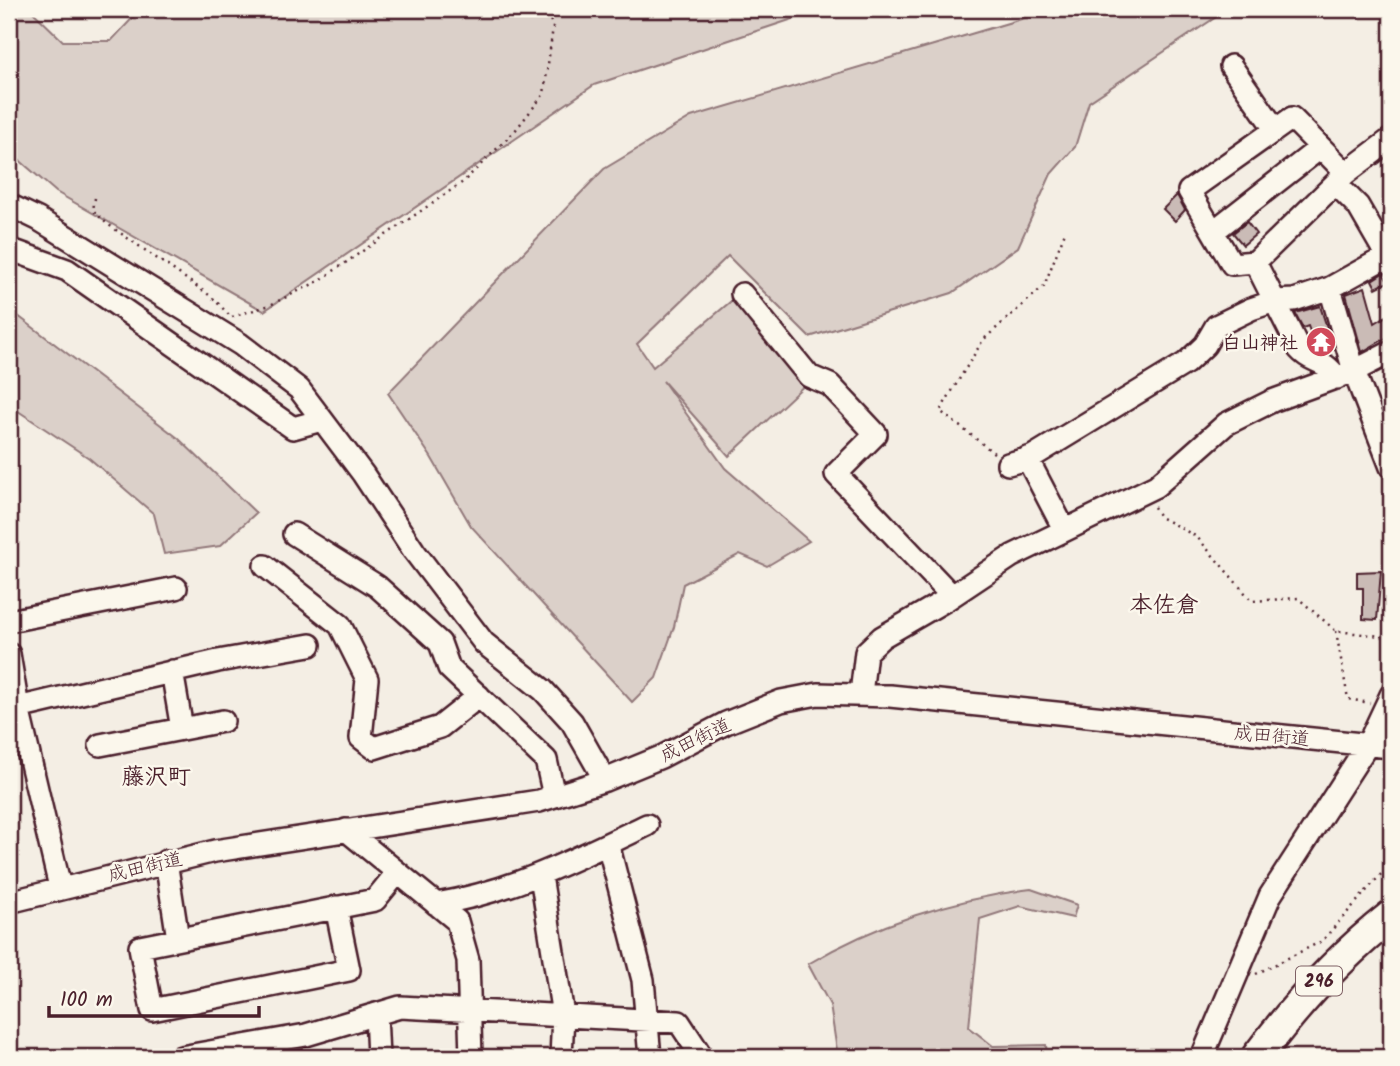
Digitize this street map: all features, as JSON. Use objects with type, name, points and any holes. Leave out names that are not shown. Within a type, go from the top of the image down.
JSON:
[{"type":"highway","name":"296","points":[[1258,1057],[1291,1012],[1348,951],[1391,916]]},
{"type":"street","points":[[1231,66],[1275,129]]},
{"type":"street","points":[[1064,529],[1017,461],[1186,363],[1205,345],[1216,326],[1275,301],[1294,300],[1330,288],[1390,258],[1341,179],[1320,148],[1292,118],[1189,191],[1232,264],[1255,262],[1341,179],[1391,139]]},
{"type":"street","points":[[1214,232],[1320,148]]},
{"type":"street","points":[[9,205],[38,219],[265,360],[299,389],[363,474],[414,551],[484,643],[543,690],[572,722],[606,780]]},
{"type":"street","points":[[9,249],[67,270],[293,428],[322,420]]},
{"type":"street","points":[[1255,262],[1305,355],[1346,374]]},
{"type":"street","points":[[1330,288],[1346,374],[1391,467]]},
{"type":"street","points":[[742,294],[810,376],[830,385],[876,435],[836,474],[952,596]]},
{"type":"street","points":[[861,694],[866,652],[881,637],[952,596],[1012,556],[1156,486],[1226,424],[1272,401],[1346,374],[1391,352]]},
{"type":"street","points":[[294,534],[377,586],[440,643],[449,668],[546,760],[554,796]]},
{"type":"street","points":[[265,566],[340,625],[367,679],[361,738],[374,748],[440,727],[479,696]]},
{"type":"street","points":[[9,621],[176,588]]},
{"type":"street","points":[[13,709],[172,671],[310,645]]},
{"type":"street","points":[[9,654],[13,709],[60,887]]},
{"type":"street","points":[[172,671],[182,729]]},
{"type":"street","name":"成田街道","points":[[9,902],[166,861],[346,830],[444,817],[554,796],[606,780],[661,757],[726,723],[781,701],[818,694],[861,694],[1371,740],[1391,747]]},
{"type":"street","points":[[1202,1057],[1270,896],[1371,740],[1391,695]]},
{"type":"street","points":[[100,745],[223,720]]},
{"type":"street","points":[[436,904],[463,900],[541,876],[647,825]]},
{"type":"street","points":[[346,830],[457,921],[468,960],[471,1057]]},
{"type":"street","points":[[608,844],[643,981],[649,1020],[650,1057]]},
{"type":"street","points":[[166,861],[178,939]]},
{"type":"street","points":[[336,908],[349,970],[152,1010],[140,947],[375,900],[397,873]]},
{"type":"street","points":[[541,876],[563,1015],[561,1057]]},
{"type":"street","points":[[181,1057],[248,1051],[400,1007],[679,1022],[702,1057]]},
{"type":"street","points":[[376,1014],[378,1057]]},
{"type":"path","points":[[95,198],[93,210],[106,223],[212,297],[232,317],[270,305],[319,281],[463,182],[514,132],[544,94],[553,27],[546,9]]},
{"type":"path","points":[[1017,461],[940,411],[983,340],[1044,286],[1065,232]]},
{"type":"path","points":[[1143,492],[1160,517],[1198,537],[1252,601],[1298,598],[1336,631],[1391,637]]},
{"type":"path","points":[[1336,631],[1348,699],[1370,702],[1371,740]]},
{"type":"path","points":[[1231,986],[1322,941],[1391,863]]},
{"type":"shaded area","points":[[9,9],[30,9],[63,41],[111,41],[141,9],[823,9],[594,85],[264,311],[56,192],[9,151]]},
{"type":"shaded area","points":[[1055,9],[1228,9],[1089,102],[1075,147],[1051,174],[1018,247],[952,293],[809,337],[728,256],[637,344],[653,367],[736,297],[809,381],[729,456],[663,381],[725,468],[809,541],[767,566],[740,554],[683,584],[674,627],[656,678],[632,702],[471,526],[431,457],[388,393],[604,169],[691,117]]},
{"type":"shaded area","points":[[9,309],[178,438],[256,513],[220,546],[164,554],[154,514],[89,458],[9,405]]},
{"type":"shaded area","points":[[1031,889],[1077,905],[1073,918],[1020,906],[980,919],[969,1027],[993,1046],[1046,1045],[1047,1057],[838,1057],[830,1005],[808,964],[860,937],[915,915],[973,899]]},
{"type":"building","points":[[1177,195],[1185,210],[1175,221],[1163,209]]},
{"type":"building","points":[[1247,222],[1256,234],[1243,245],[1233,233]]},
{"type":"building","points":[[1383,273],[1388,282],[1376,288],[1372,280]]},
{"type":"building","points":[[1365,287],[1375,323],[1391,313],[1391,335],[1362,352],[1346,294]]},
{"type":"building","points":[[1320,306],[1334,349],[1327,351],[1315,345],[1308,326],[1303,328],[1295,313]]},
{"type":"building","points":[[1381,571],[1377,620],[1363,619],[1363,588],[1357,588],[1357,572]]},
{"type":"place","name":"白山神社","points":[[1321,342]]},
{"type":"district","name":"本佐倉","points":[[1164,604]]},
{"type":"district","name":"藤沢町","points":[[156,776]]}]
